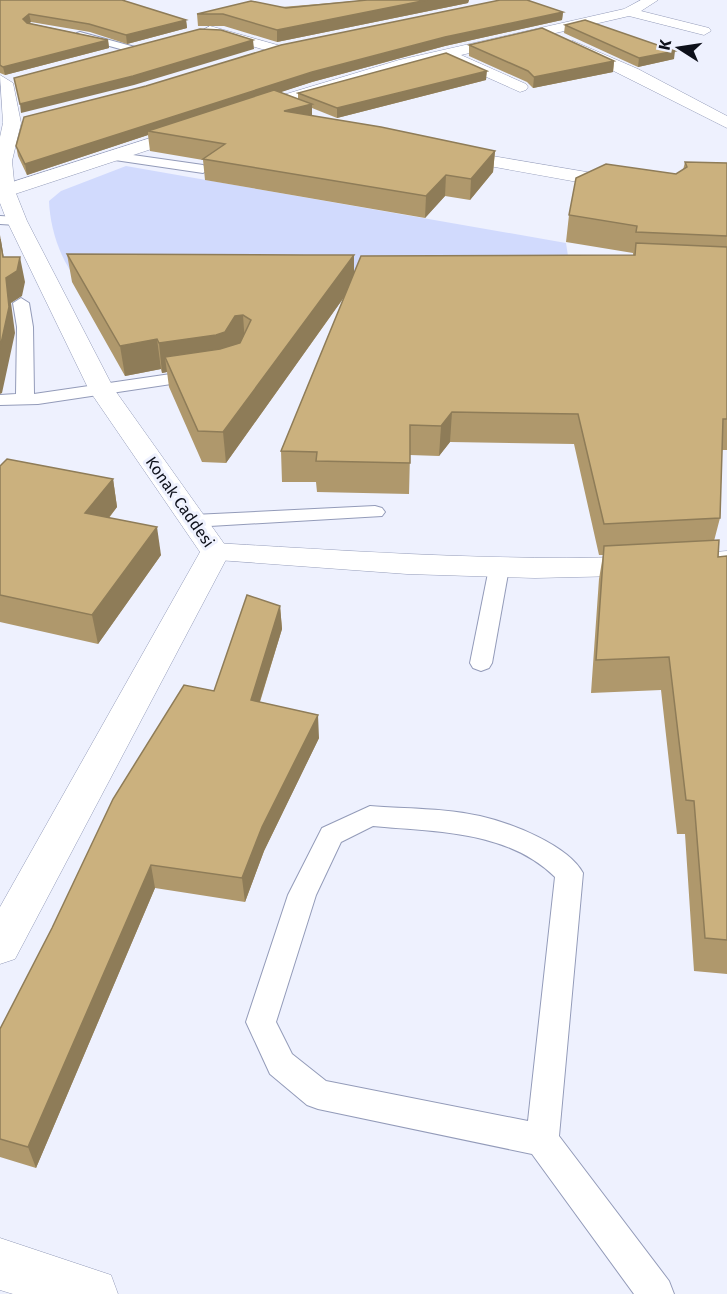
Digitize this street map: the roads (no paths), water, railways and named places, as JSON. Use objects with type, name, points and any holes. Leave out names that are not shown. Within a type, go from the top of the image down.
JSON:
[{"type":"street","points":[[232,116],[446,53],[628,12],[651,0]]},
{"type":"street","points":[[628,12],[704,31]]},
{"type":"street","points":[[200,31],[223,32],[282,48],[254,56]]},
{"type":"street","points":[[542,31],[632,72],[727,123]]},
{"type":"street","points":[[98,58],[136,47]]},
{"type":"street","points":[[446,53],[520,87]]},
{"type":"street","name":"Konak Caddesi","points":[[0,946],[215,552],[102,390],[8,221],[3,160],[17,122],[10,80]]},
{"type":"street","points":[[276,102],[307,113]]},
{"type":"street","points":[[5,191],[210,123]]},
{"type":"street","points":[[433,151],[640,187]]},
{"type":"street","points":[[215,552],[500,568],[681,565],[727,560]]},
{"type":"street","points":[[18,1278],[92,1294]]},
{"type":"lane","points":[[68,33],[136,47]]},
{"type":"lane","points":[[112,156],[203,169]]},
{"type":"lane","points":[[21,303],[25,327],[25,399]]},
{"type":"lane","points":[[0,400],[102,390],[211,373]]},
{"type":"lane","points":[[193,520],[375,512]]},
{"type":"lane","points":[[481,663],[500,568]]},
{"type":"lane","points":[[542,1140],[569,873],[547,852],[480,826],[370,816],[331,835],[302,895],[261,1022],[282,1064],[318,1094],[542,1140],[656,1294]]}]
